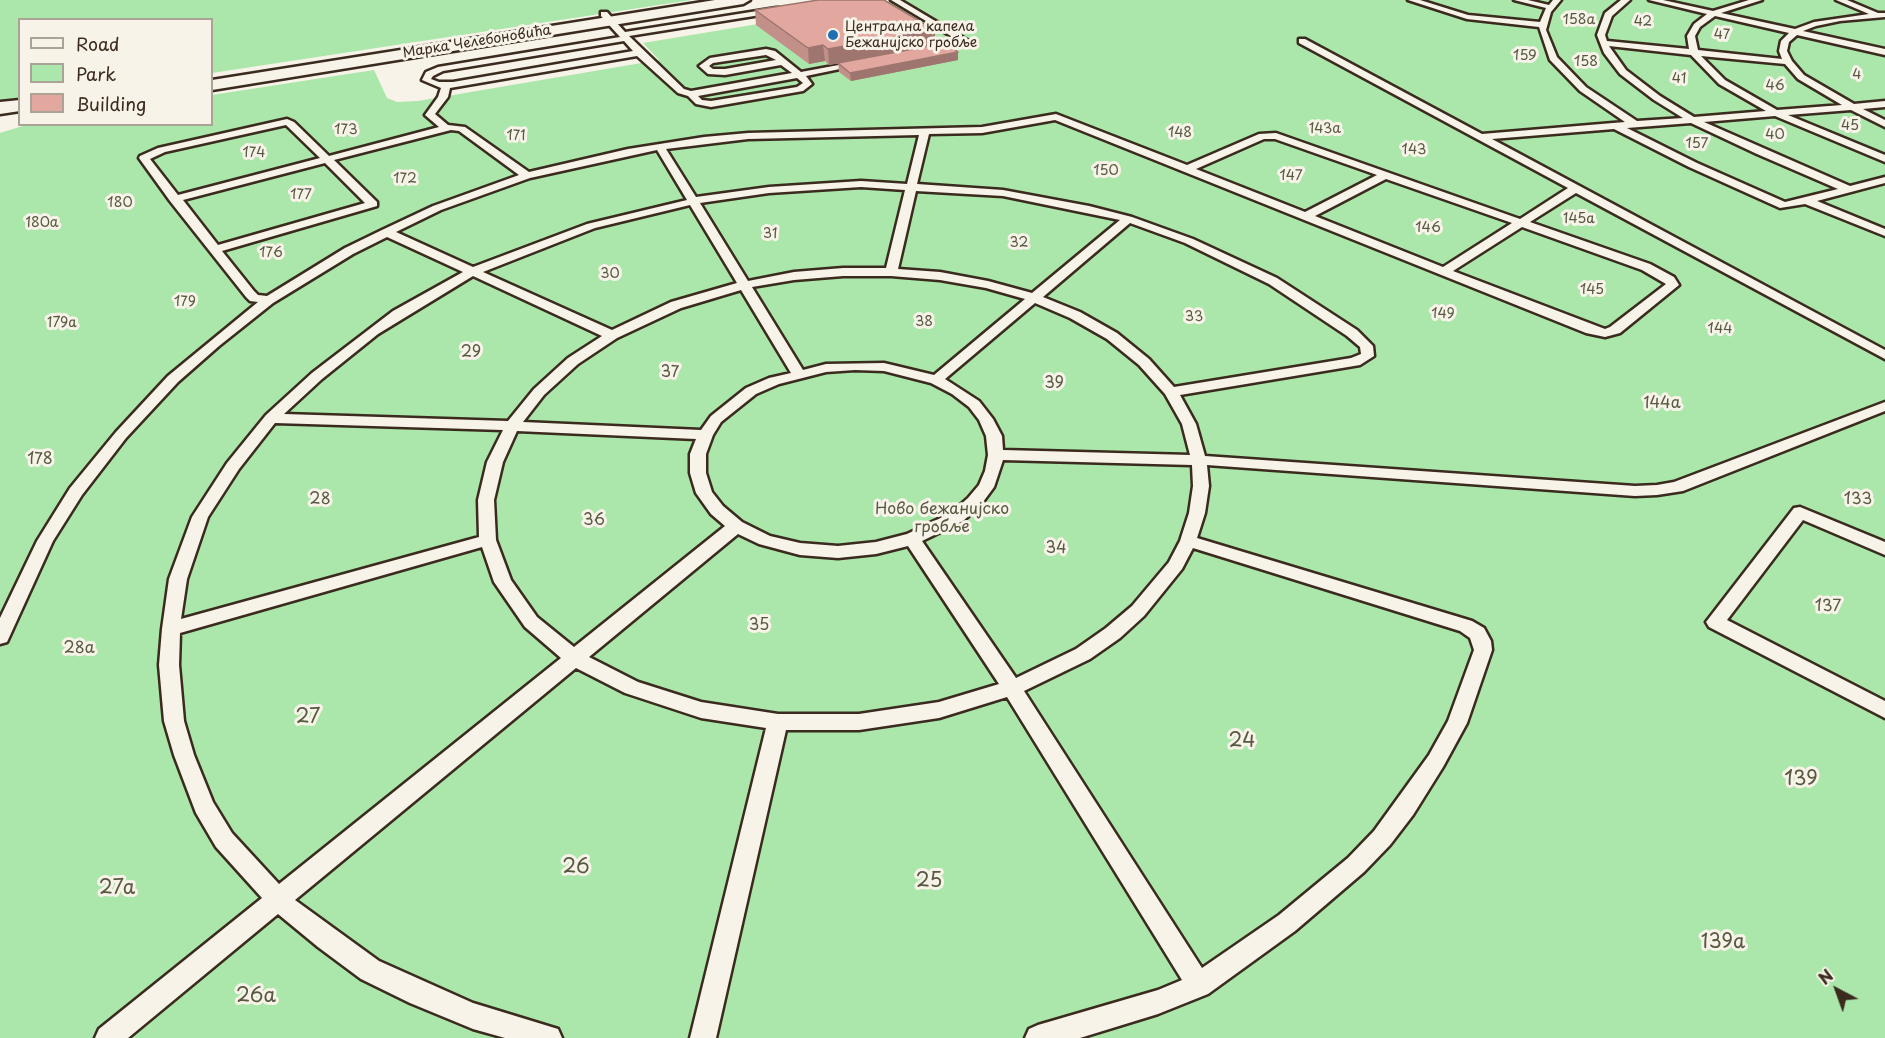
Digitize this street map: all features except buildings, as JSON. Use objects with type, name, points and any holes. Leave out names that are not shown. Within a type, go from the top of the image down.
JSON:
[{"type":"main road","name":"Марка Челебоновића","points":[[213,85],[694,0]]},
{"type":"main road","name":"Марка Челебоновића","points":[[213,75],[607,17],[743,0]]},
{"type":"main road","points":[[0,119],[11,108]]},
{"type":"lane","points":[[895,0],[968,43],[922,53]]},
{"type":"lane","points":[[1412,0],[1467,17],[1542,25]]},
{"type":"lane","points":[[1518,0],[1550,8]]},
{"type":"lane","points":[[1557,0],[1550,8],[1542,25],[1547,49],[1562,69],[1583,89],[1634,124]]},
{"type":"lane","points":[[1626,0],[1611,11],[1604,21],[1601,34],[1608,53],[1623,72],[1657,98],[1693,120],[1848,189]]},
{"type":"lane","points":[[1653,0],[1885,52]]},
{"type":"lane","points":[[1758,0],[1732,6],[1713,14],[1693,31],[1692,43],[1695,53],[1703,64],[1722,82],[1776,113],[1885,159]]},
{"type":"lane","points":[[1840,0],[1881,16]]},
{"type":"lane","points":[[639,53],[446,85],[432,84],[426,80],[427,77],[441,69],[781,9]]},
{"type":"lane","points":[[1881,16],[1840,19],[1814,24],[1795,32],[1785,40],[1783,51],[1788,62],[1809,81],[1885,124]]},
{"type":"lane","points":[[607,17],[639,53],[681,91],[691,94],[704,104],[723,103],[800,89],[808,84],[772,53],[760,52],[710,61],[703,66],[711,72],[725,72],[782,62]]},
{"type":"lane","points":[[1302,41],[1885,355]]},
{"type":"lane","points":[[1603,43],[1788,62]]},
{"type":"lane","points":[[691,94],[866,63]]},
{"type":"lane","points":[[446,85],[443,97],[430,115],[446,128]]},
{"type":"lane","points":[[1480,137],[1885,104]]},
{"type":"lane","points":[[0,637],[45,541],[76,492],[121,435],[181,373],[214,343],[269,300],[349,251],[386,232],[437,208],[527,176],[570,165],[704,140],[793,134],[982,130],[1056,117],[1578,326],[1605,333],[1615,330],[1672,285],[1671,280],[1646,267],[1269,135],[1187,169]]},
{"type":"lane","points":[[214,249],[373,204],[291,124],[283,122],[148,155],[144,161],[174,199],[214,249],[250,294],[254,298],[269,300]]},
{"type":"lane","points":[[1616,126],[1693,165],[1784,206],[1885,180]]},
{"type":"lane","points":[[174,199],[446,128],[462,129],[527,176]]},
{"type":"lane","points":[[891,272],[924,133]]},
{"type":"lane","points":[[660,147],[798,373]]},
{"type":"lane","points":[[1307,216],[1385,175]]},
{"type":"lane","points":[[549,1038],[473,1016],[418,994],[370,970],[326,939],[278,900],[224,840],[200,796],[174,721],[169,665],[178,579],[200,517],[234,466],[271,418],[373,331],[472,272],[591,226],[693,201],[813,186],[910,186],[1003,193],[1089,209],[1128,219],[1189,241],[1273,281],[1352,333],[1366,346],[1368,352],[1367,356],[1355,362],[1171,392]]},
{"type":"lane","points":[[1445,271],[1576,188]]},
{"type":"lane","points":[[1806,200],[1885,233]]},
{"type":"lane","points":[[936,380],[1128,219]]},
{"type":"lane","points":[[386,232],[612,336]]},
{"type":"lane","points":[[891,272],[940,276],[978,283],[1034,298],[1075,315],[1112,336],[1144,362],[1171,392],[1189,424],[1199,460],[1201,486],[1197,513],[1188,541],[1176,565],[1138,611],[1113,633],[1058,668],[1012,688],[939,710],[870,720],[778,722],[701,710],[632,688],[574,658],[531,622],[502,582],[488,540],[486,500],[495,462],[513,426],[539,392],[573,361],[612,336],[676,305],[746,285],[813,274],[891,272]]},
{"type":"lane","points":[[836,367],[884,367],[936,380],[965,397],[986,419],[994,436],[996,454],[993,471],[986,487],[974,502],[957,517],[936,529],[912,539],[876,548],[838,552],[800,549],[765,540],[736,526],[717,510],[704,493],[698,473],[698,454],[705,435],[716,419],[751,391],[798,373],[836,367]]},
{"type":"lane","points":[[996,454],[1199,460],[1623,490],[1657,490],[1677,487],[1885,406]]},
{"type":"lane","points":[[271,418],[705,435]]},
{"type":"lane","points":[[1885,549],[1800,512],[1715,622],[1885,710]]},
{"type":"lane","points":[[108,1038],[736,526]]},
{"type":"lane","points":[[912,539],[1012,688],[1199,985]]},
{"type":"lane","points":[[171,629],[488,540]]},
{"type":"lane","points":[[1038,1038],[1158,1002],[1199,985],[1287,923],[1356,865],[1406,808],[1457,723],[1483,650],[1482,641],[1477,633],[1466,626],[1188,541]]},
{"type":"lane","points":[[703,1038],[778,722]]},
{"type":"green space","points":[[0,0],[692,0],[213,73],[213,18],[18,18],[18,101],[0,102]]},
{"type":"green space","name":"Ново бежанијско гробље","points":[[903,0],[1885,0],[1885,1038],[0,1038],[0,133],[23,126],[213,126],[213,95],[374,70],[387,98],[397,102],[418,101],[659,60],[643,43]]},
{"type":"place","name":"Централна капела Бежанијско гробље","points":[[833,35]]},
{"type":"park label","name":"158a","points":[[1579,20]]},
{"type":"park label","name":"42","points":[[1643,22]]},
{"type":"park label","name":"47","points":[[1722,35]]},
{"type":"park label","name":"159","points":[[1525,56]]},
{"type":"park label","name":"158","points":[[1586,62]]},
{"type":"park label","name":"4","points":[[1857,75]]},
{"type":"park label","name":"41","points":[[1679,79]]},
{"type":"park label","name":"46","points":[[1775,86]]},
{"type":"park label","name":"45","points":[[1850,126]]},
{"type":"park label","name":"143a","points":[[1325,129]]},
{"type":"park label","name":"173","points":[[346,130]]},
{"type":"park label","name":"148","points":[[1180,133]]},
{"type":"park label","name":"40","points":[[1775,135]]},
{"type":"park label","name":"171","points":[[516,136]]},
{"type":"park label","name":"157","points":[[1697,144]]},
{"type":"park label","name":"143","points":[[1414,150]]},
{"type":"park label","name":"174","points":[[254,153]]},
{"type":"park label","name":"150","points":[[1106,171]]},
{"type":"park label","name":"147","points":[[1291,176]]},
{"type":"park label","name":"172","points":[[405,179]]},
{"type":"park label","name":"177","points":[[301,195]]},
{"type":"park label","name":"180","points":[[120,203]]},
{"type":"park label","name":"145a","points":[[1579,219]]},
{"type":"park label","name":"180a","points":[[42,223]]},
{"type":"park label","name":"146","points":[[1428,228]]},
{"type":"park label","name":"31","points":[[770,234]]},
{"type":"park label","name":"32","points":[[1019,243]]},
{"type":"park label","name":"176","points":[[271,253]]},
{"type":"park label","name":"30","points":[[610,274]]},
{"type":"park label","name":"145","points":[[1592,290]]},
{"type":"park label","name":"179","points":[[185,302]]},
{"type":"park label","name":"149","points":[[1443,314]]},
{"type":"park label","name":"33","points":[[1194,317]]},
{"type":"park label","name":"38","points":[[924,322]]},
{"type":"park label","name":"179a","points":[[62,323]]},
{"type":"park label","name":"144","points":[[1720,329]]},
{"type":"park label","name":"29","points":[[471,353]]},
{"type":"park label","name":"37","points":[[670,373]]},
{"type":"park label","name":"39","points":[[1054,384]]},
{"type":"park label","name":"144a","points":[[1662,404]]},
{"type":"park label","name":"178","points":[[40,460]]},
{"type":"park label","name":"28","points":[[320,500]]},
{"type":"park label","name":"133","points":[[1858,500]]},
{"type":"park label","name":"36","points":[[594,521]]},
{"type":"park label","name":"34","points":[[1056,549]]},
{"type":"park label","name":"137","points":[[1828,607]]},
{"type":"park label","name":"35","points":[[759,626]]},
{"type":"park label","name":"28a","points":[[79,649]]},
{"type":"park label","name":"27","points":[[308,717]]},
{"type":"park label","name":"24","points":[[1242,741]]},
{"type":"park label","name":"139","points":[[1801,779]]},
{"type":"park label","name":"26","points":[[576,867]]},
{"type":"park label","name":"25","points":[[929,881]]},
{"type":"park label","name":"27a","points":[[117,888]]},
{"type":"park label","name":"139a","points":[[1723,942]]},
{"type":"park label","name":"26a","points":[[256,996]]}]
